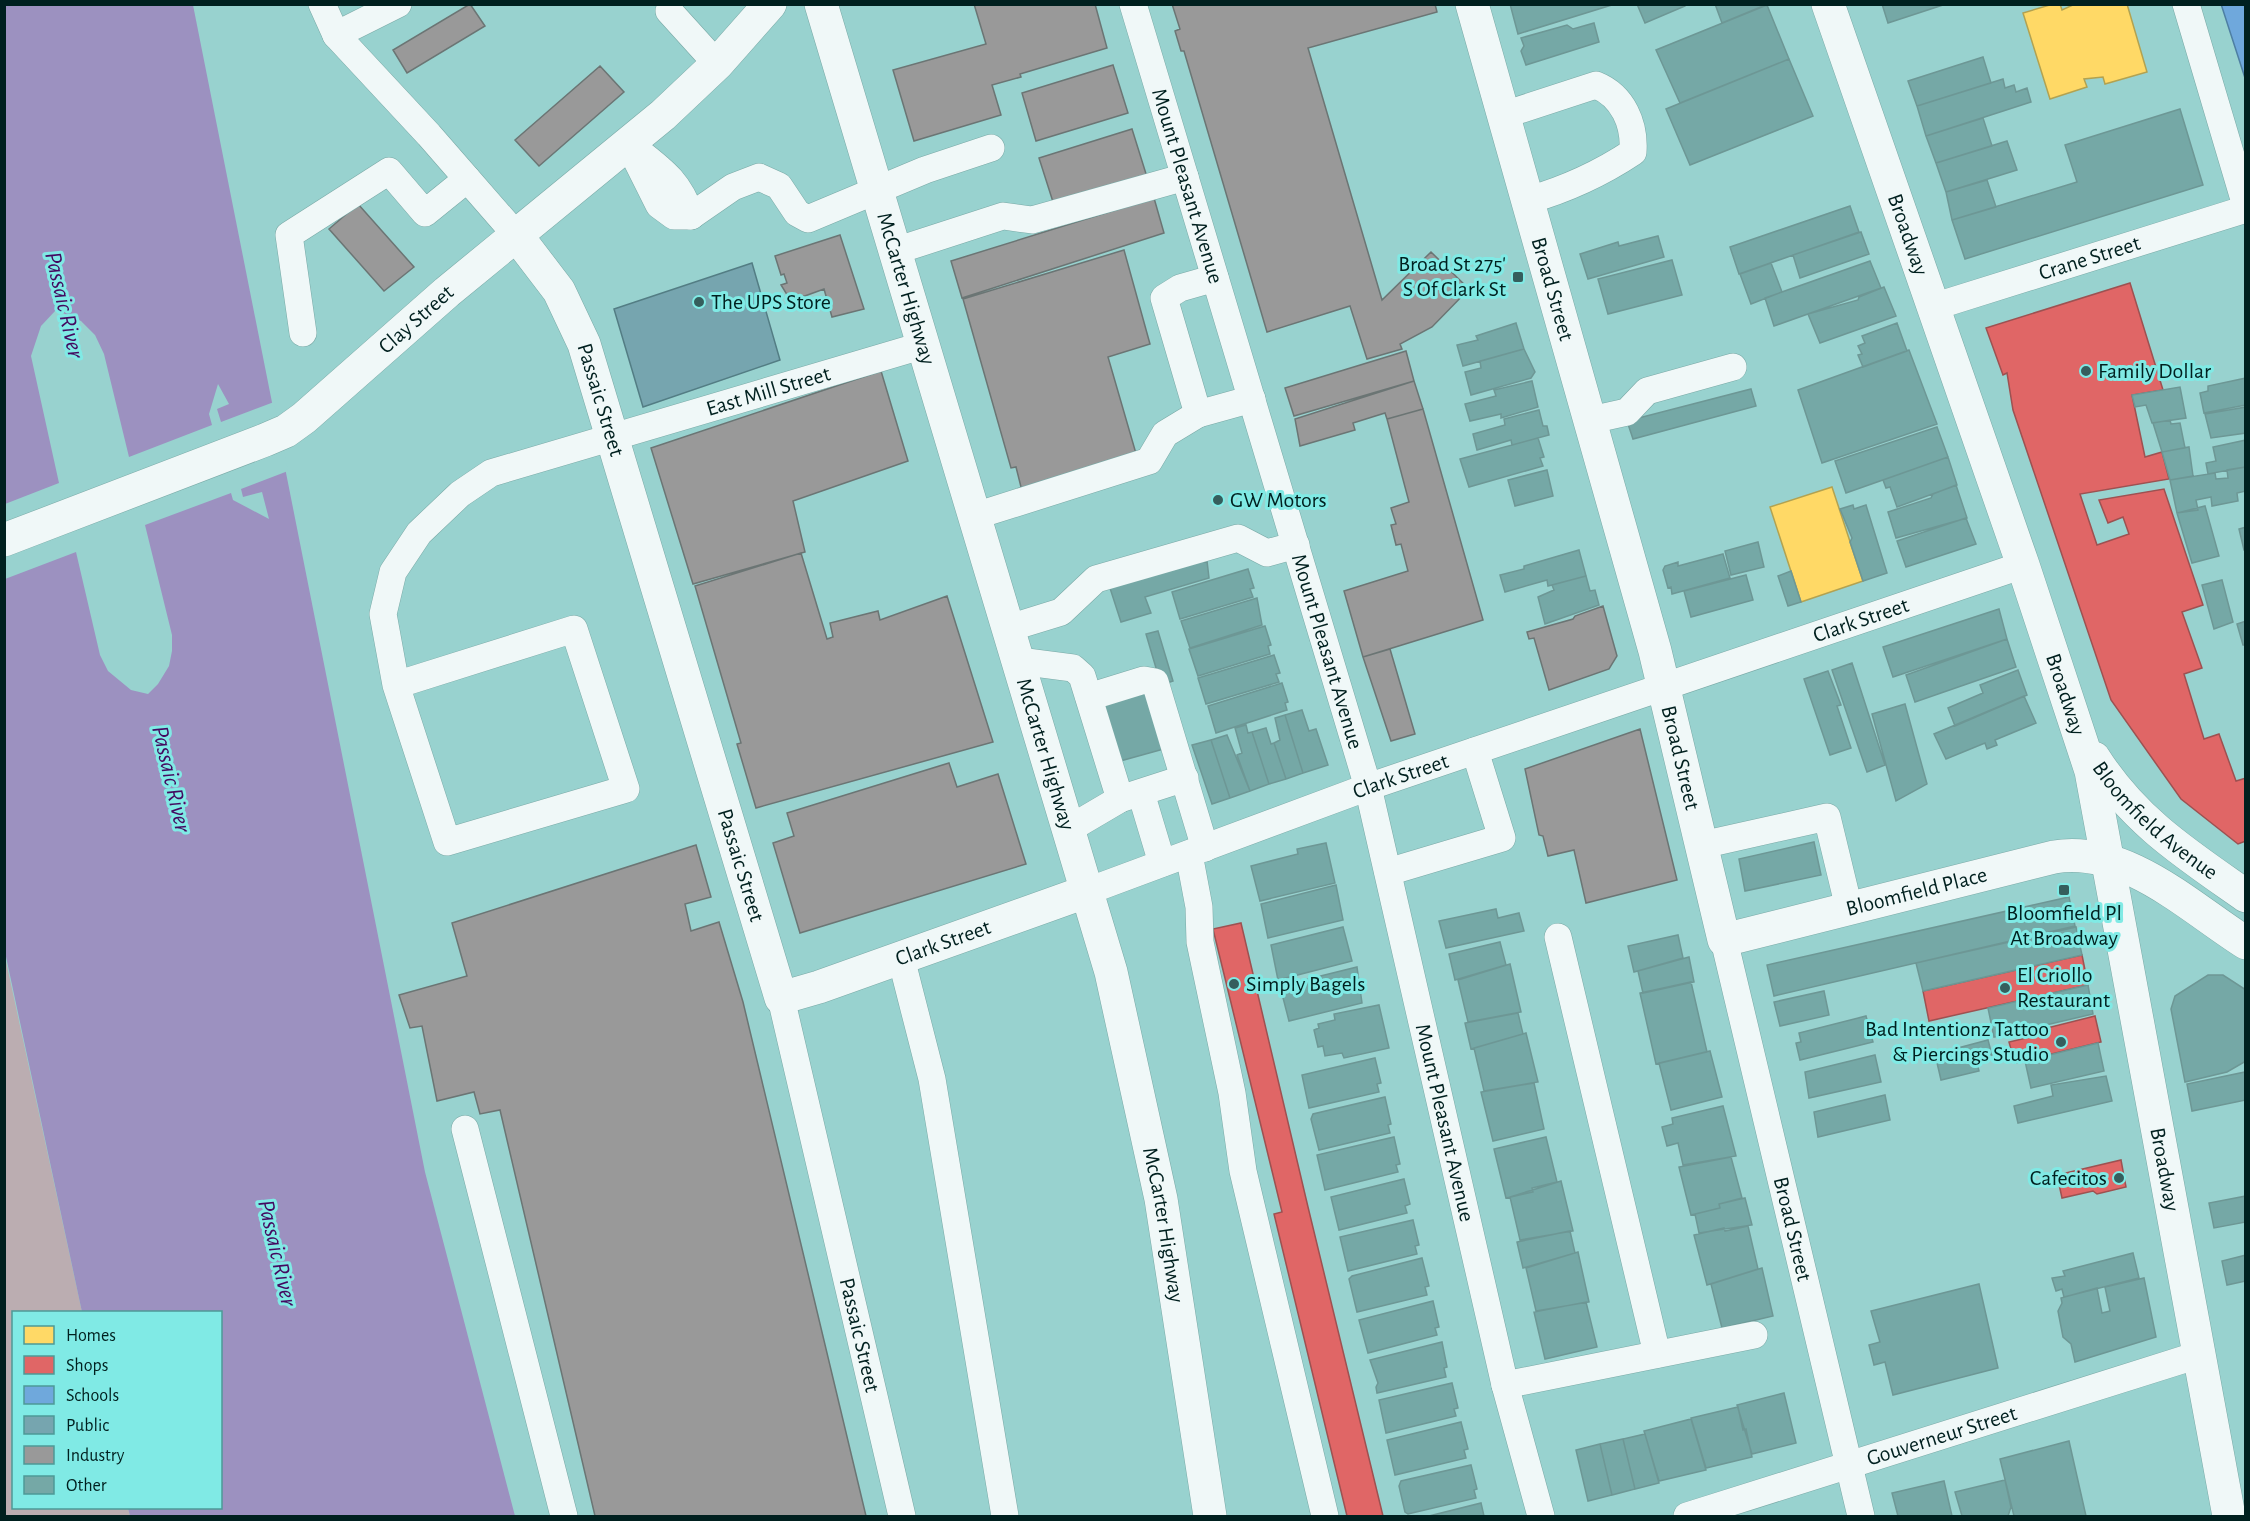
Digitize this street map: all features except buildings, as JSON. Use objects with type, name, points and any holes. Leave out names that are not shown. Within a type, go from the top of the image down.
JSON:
[{"type":"main road","name":"Clay Street","points":[[4,540],[286,430],[628,143],[717,64],[770,4]]},
{"type":"main road","name":"McCarter Highway","points":[[821,4],[1088,891],[1123,1018],[1157,1179],[1210,1516]]},
{"type":"main road","name":"Broad Street","points":[[1472,4],[1591,420],[1664,686],[1724,940]]},
{"type":"main road","name":"Broadway","points":[[1828,4],[2080,733],[2098,802],[2229,1516]]},
{"type":"main road","name":"Passaic Street","points":[[516,236],[549,276],[568,308],[584,344],[781,999]]},
{"type":"main road","name":"Bloomfield Avenue","points":[[2080,733],[2105,775],[2142,819],[2158,834],[2246,896]]},
{"type":"main road","name":"Bloomfield Place","points":[[1724,940],[2054,856],[2084,854],[2109,861]]},
{"type":"main road","name":"Bloomfield Avenue","points":[[2109,861],[2152,881],[2246,943]]},
{"type":"main road","name":"Clark Street","points":[[781,999],[1088,891]]},
{"type":"street","points":[[322,4],[336,35],[516,236]]},
{"type":"street","points":[[336,35],[398,4]]},
{"type":"street","name":"Mount Pleasant Avenue","points":[[1133,4],[1368,787],[1505,1385],[1541,1516]]},
{"type":"street","points":[[2186,4],[2246,207]]},
{"type":"street","points":[[669,10],[717,64]]},
{"type":"street","points":[[1504,115],[1596,85],[1612,91],[1625,110],[1634,137],[1633,152],[1605,171],[1561,190],[1529,200]]},
{"type":"street","points":[[628,143],[670,176],[684,194],[692,216],[734,187],[759,177],[779,186],[797,213],[808,219],[925,170],[991,148]]},
{"type":"street","points":[[303,333],[289,235],[389,171],[425,213],[467,179]]},
{"type":"street","points":[[896,250],[1003,216],[1032,220],[1185,177]]},
{"type":"street","name":"Crane Street","points":[[1934,307],[2246,207]]},
{"type":"street","points":[[1198,414],[1164,298],[1180,288],[1215,278]]},
{"type":"street","name":"East Mill Street","points":[[396,685],[574,629],[626,789],[447,842],[396,685],[383,614],[393,572],[419,533],[460,494],[491,473],[613,439],[924,345]]},
{"type":"street","points":[[1591,420],[1627,412],[1647,391],[1733,367]]},
{"type":"street","points":[[975,516],[1149,461],[1165,434],[1198,414],[1252,399]]},
{"type":"street","points":[[1009,628],[1061,612],[1096,579],[1238,538],[1267,553],[1296,545]]},
{"type":"street","name":"Clark Street","points":[[1088,891],[1368,787],[2023,565]]},
{"type":"street","points":[[1019,661],[1073,668],[1082,676],[1130,796],[1162,863]]},
{"type":"street","points":[[1089,697],[1144,680],[1155,682],[1185,778],[1197,851],[1200,942],[1232,1093],[1243,1171],[1325,1516]]},
{"type":"street","points":[[1388,872],[1502,838],[1475,751]]},
{"type":"street","points":[[1069,829],[1130,796],[1185,778]]},
{"type":"street","points":[[1702,845],[1827,817],[1849,908]]},
{"type":"street","points":[[1558,937],[1658,1354]]},
{"type":"street","name":"Broad Street","points":[[1724,940],[1860,1516]]},
{"type":"street","points":[[901,958],[932,1079],[1005,1516]]},
{"type":"street","name":"Passaic Street","points":[[781,999],[902,1516]]},
{"type":"street","points":[[465,1129],[564,1516]]},
{"type":"street","points":[[1505,1385],[1754,1335]]},
{"type":"street","name":"Gouverneur Street","points":[[1687,1516],[1849,1467],[2198,1355]]},
{"type":"shaded area","points":[[4,952],[82,1311],[12,1311],[12,1509],[128,1509],[130,1516],[5,1516]]},
{"type":"water","name":"Passaic River","points":[[4,5],[193,5],[425,1172],[515,1516],[130,1516],[128,1509],[222,1509],[222,1311],[82,1311],[5,952]]},
{"type":"pier","points":[[56,310],[81,321],[95,335],[104,354],[129,457],[212,425],[209,414],[218,384],[229,404],[217,409],[221,422],[274,402],[288,471],[241,489],[243,497],[262,492],[269,519],[233,500],[231,493],[145,525],[172,635],[169,666],[158,684],[148,694],[131,690],[108,671],[100,655],[76,552],[5,579],[5,504],[59,483],[31,356],[41,326]]},
{"type":"place","name":"Broad St 275' S Of Clark St","points":[[1518,277]]},
{"type":"place","name":"The UPS Store","points":[[699,302]]},
{"type":"place","name":"Family Dollar","points":[[2086,371]]},
{"type":"place","name":"GW Motors","points":[[1218,500]]},
{"type":"place","name":"Bloomfield Pl At Broadway","points":[[2064,890]]},
{"type":"place","name":"Simply Bagels","points":[[1234,984]]},
{"type":"place","name":"El Criollo Restaurant","points":[[2005,988]]},
{"type":"place","name":"Bad Intentionz Tattoo & Piercings Studio","points":[[2061,1042]]},
{"type":"place","name":"Cafecitos","points":[[2119,1178]]}]
